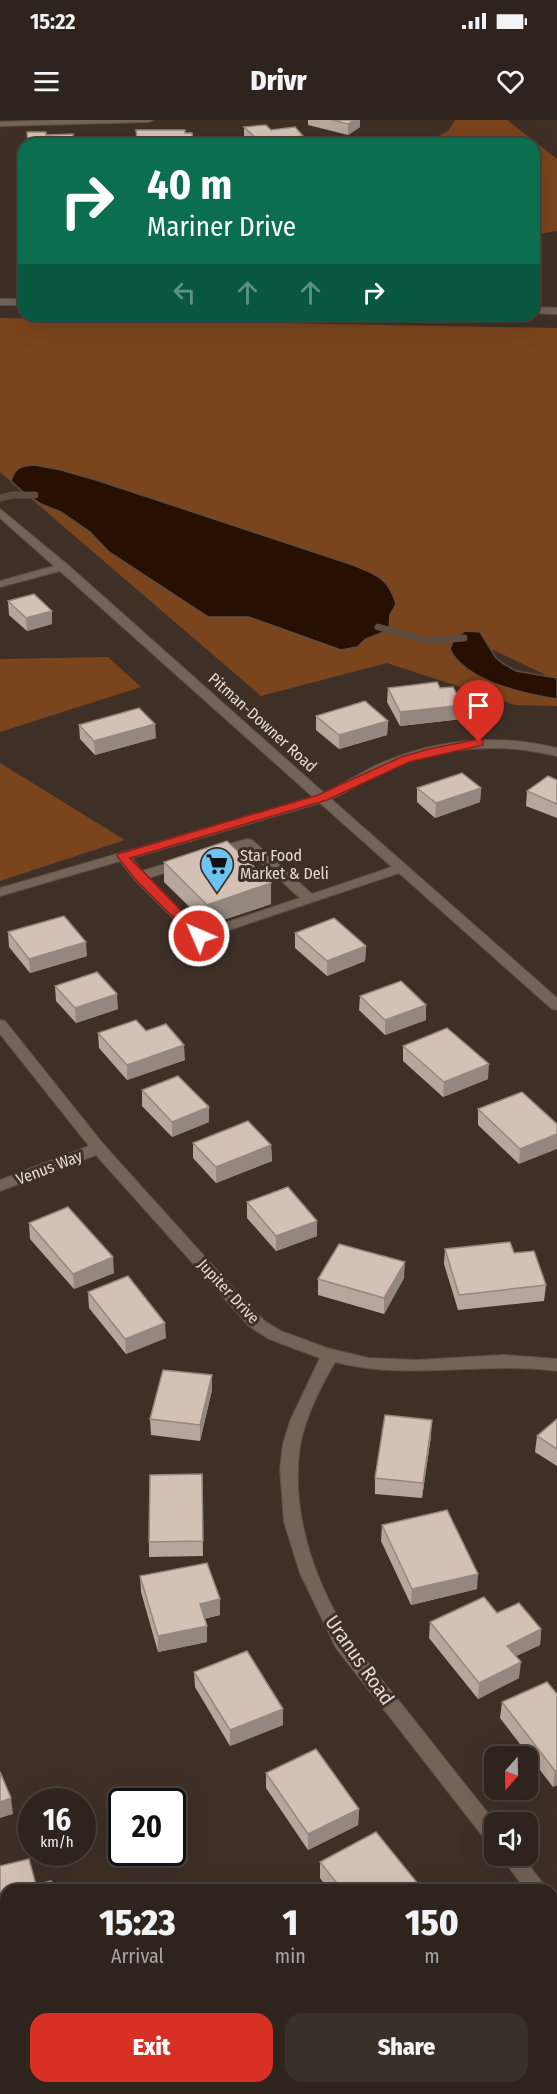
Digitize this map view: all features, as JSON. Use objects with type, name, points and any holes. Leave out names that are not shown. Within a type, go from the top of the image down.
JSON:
[{"type":"street","points":[[0,124],[149,120]]},
{"type":"street","points":[[0,302],[18,302]]},
{"type":"street","points":[[540,310],[557,311]]},
{"type":"street","name":"Pitman-Downer Road","points":[[0,512],[557,1006]]},
{"type":"street","points":[[0,584],[64,567]]},
{"type":"street","points":[[0,892],[322,797],[384,768],[429,752],[453,747],[505,742],[533,745],[557,752]]},
{"type":"street","points":[[139,876],[247,843],[310,899]]},
{"type":"street","points":[[123,856],[139,876],[199,936],[402,868]]},
{"type":"street","name":"Jupiter Drive","points":[[0,1024],[99,1148],[245,1312],[267,1331],[330,1356],[371,1365],[414,1366],[499,1360],[532,1361],[557,1365]]},
{"type":"street","name":"Venus Way","points":[[0,1186],[99,1148]]},
{"type":"street","name":"Uranus Road","points":[[330,1356],[311,1391],[292,1444],[288,1470],[290,1498],[302,1557],[326,1615],[344,1643],[484,1823]]},
{"type":"street","points":[[518,1866],[533,1884]]},
{"type":"shaded area","points":[[455,120],[507,120],[530,138],[435,138],[449,130]]},
{"type":"shaded area","points":[[540,146],[557,159],[557,231],[540,234]]},
{"type":"shaded area","points":[[0,318],[18,318],[18,321],[167,321],[557,328],[557,677],[552,678],[460,634],[464,667],[557,695],[557,706],[515,705],[387,663],[261,696],[0,472]]},
{"type":"shaded area","points":[[35,465],[96,480],[353,565],[380,578],[393,595],[396,604],[390,615],[389,630],[366,639],[357,647],[341,650],[249,617],[208,617],[109,552],[90,532],[61,512],[41,504],[11,481],[19,468]]},
{"type":"shaded area","points":[[465,631],[480,632],[496,658],[516,671],[557,678],[557,699],[528,694],[497,684],[468,670],[450,649],[454,639]]},
{"type":"shaded area","points":[[108,657],[141,687],[0,732],[0,659]]},
{"type":"shaded area","points":[[0,763],[125,840],[0,881]]},
{"type":"building","points":[[332,120],[354,120],[348,124]]},
{"type":"building","points":[[266,125],[271,130],[295,127],[303,136],[256,138],[244,127]]},
{"type":"building","points":[[136,130],[185,130],[185,133],[192,133],[193,138],[137,138]]},
{"type":"building","points":[[27,132],[46,132],[46,135],[73,134],[73,138],[28,138]]},
{"type":"building","points":[[34,594],[52,611],[26,618],[8,601]]},
{"type":"building","points":[[437,682],[440,688],[453,687],[463,705],[400,712],[388,688]]},
{"type":"building","points":[[365,701],[388,721],[339,735],[316,716]]},
{"type":"building","points":[[139,708],[155,724],[94,741],[79,725]]},
{"type":"building","points":[[462,773],[481,788],[436,803],[417,788]]},
{"type":"building","points":[[548,776],[557,780],[557,804],[527,791]]},
{"type":"building","points":[[227,841],[271,883],[207,905],[164,862]]},
{"type":"building","points":[[64,916],[86,942],[29,959],[8,932]]},
{"type":"building","points":[[334,918],[366,946],[327,961],[295,933]]},
{"type":"building","points":[[97,972],[117,994],[75,1008],[55,986]]},
{"type":"building","points":[[401,981],[426,1005],[385,1020],[360,996]]},
{"type":"building","points":[[136,1020],[146,1031],[166,1024],[184,1045],[127,1065],[98,1033]]},
{"type":"building","points":[[447,1028],[489,1064],[444,1082],[403,1046]]},
{"type":"building","points":[[178,1076],[209,1107],[172,1122],[142,1090]]},
{"type":"building","points":[[522,1092],[557,1124],[557,1134],[520,1149],[478,1109]]},
{"type":"building","points":[[248,1121],[271,1145],[216,1167],[193,1143]]},
{"type":"building","points":[[288,1187],[317,1221],[276,1236],[247,1202]]},
{"type":"building","points":[[68,1207],[113,1257],[73,1274],[29,1223]]},
{"type":"building","points":[[510,1242],[514,1253],[534,1251],[546,1285],[459,1295],[445,1249]]},
{"type":"building","points":[[339,1244],[405,1262],[384,1298],[318,1279]]},
{"type":"building","points":[[128,1276],[165,1323],[125,1339],[88,1292]]},
{"type":"building","points":[[163,1370],[212,1375],[200,1425],[150,1419]]},
{"type":"building","points":[[385,1415],[432,1420],[423,1483],[375,1478]]},
{"type":"building","points":[[557,1419],[557,1449],[537,1436]]},
{"type":"building","points":[[202,1474],[203,1541],[149,1542],[150,1475]]},
{"type":"building","points":[[447,1510],[478,1574],[412,1589],[382,1525]]},
{"type":"building","points":[[207,1563],[220,1599],[200,1604],[207,1626],[158,1636],[140,1576]]},
{"type":"building","points":[[484,1597],[497,1613],[519,1603],[541,1629],[507,1646],[521,1662],[479,1683],[430,1622]]},
{"type":"building","points":[[247,1651],[283,1709],[230,1730],[194,1672]]},
{"type":"building","points":[[547,1682],[557,1694],[557,1770],[555,1771],[502,1702]]},
{"type":"building","points":[[316,1749],[359,1809],[308,1834],[266,1773]]},
{"type":"building","points":[[0,1772],[11,1798],[0,1802]]},
{"type":"building","points":[[376,1832],[418,1884],[332,1884],[336,1882],[320,1862]]},
{"type":"building","points":[[18,1862],[18,1866],[31,1866],[36,1884],[0,1884],[0,1866]]},
{"type":"waterway","points":[[0,498],[12,495],[35,495]]},
{"type":"waterway","points":[[378,627],[427,641],[464,638]]},
{"type":"place","name":"Star Food Market & Deli","points":[[217,893]]},
{"type":"route","points":[[199,936],[139,876],[123,856],[322,797],[405,759],[479,742]]}]
